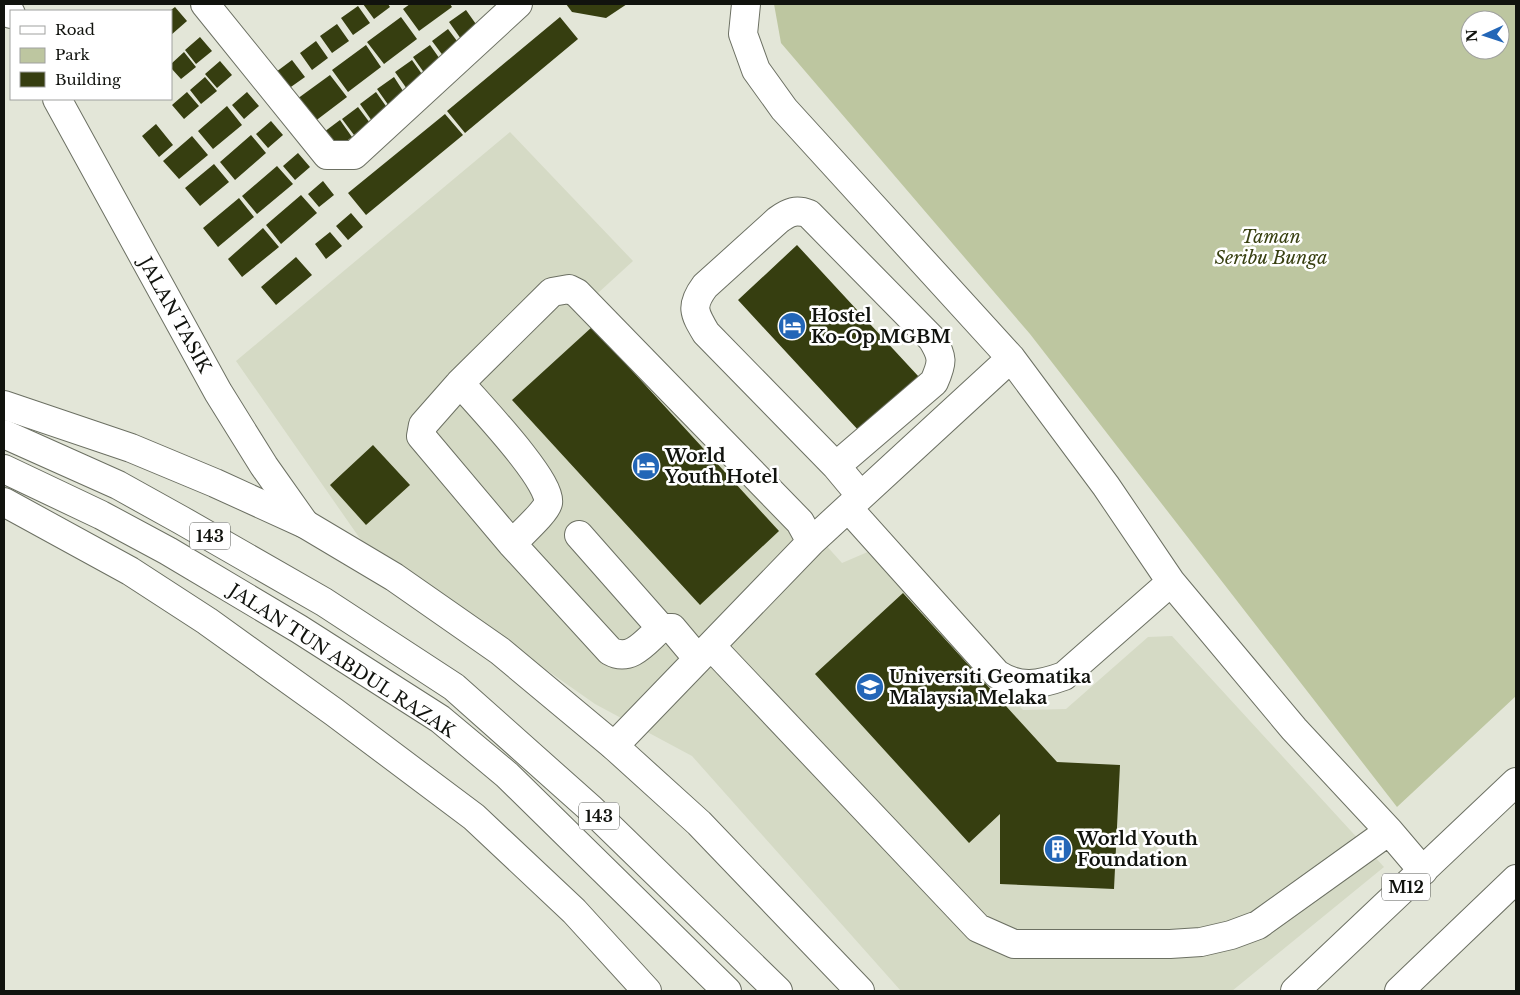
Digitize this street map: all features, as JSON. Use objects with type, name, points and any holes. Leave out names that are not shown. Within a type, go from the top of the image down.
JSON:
[{"type":"main road","points":[[205,4],[327,155],[354,155],[518,4]]},
{"type":"main road","points":[[746,4],[743,34],[756,70],[784,109],[1011,358],[1106,486],[1171,582],[1294,729],[1389,831],[1423,871]]},
{"type":"main road","name":"JALAN TASIK","points":[[58,100],[218,392],[264,466],[305,524]]},
{"type":"main road","points":[[836,466],[934,382],[941,367],[940,351],[932,338],[809,214],[800,210],[789,212],[778,220],[705,286],[696,298],[695,316],[706,334],[836,466],[854,502],[997,674],[1009,682],[1024,684],[1045,683],[1064,676],[1171,582]]},
{"type":"main road","points":[[811,542],[800,522],[577,294],[568,289],[552,292],[460,383],[423,425],[421,436],[512,544],[610,652],[617,656],[632,654],[661,628],[672,628],[705,652],[978,928],[1014,944],[1170,944],[1201,942],[1231,935],[1258,925],[1389,831]]},
{"type":"main road","points":[[614,746],[811,542],[1011,358]]},
{"type":"main road","points":[[460,383],[519,450],[546,490],[548,503],[544,510],[512,544]]},
{"type":"main road","points":[[4,405],[131,448],[215,483],[305,524],[394,577],[500,651],[614,746],[699,823],[860,991]]},
{"type":"main road","name":"JALAN TUN ABDUL RAZAK","points":[[4,434],[118,485],[324,602],[454,686],[591,809],[778,991]]},
{"type":"main road","name":"JALAN TUN ABDUL RAZAK","points":[[4,469],[101,515],[168,551],[299,629],[440,720],[507,776],[727,991]]},
{"type":"main road","points":[[4,502],[130,571],[207,621],[334,712],[474,817],[574,911],[647,991]]},
{"type":"main road","points":[[579,535],[661,628]]},
{"type":"main road","name":"M12","points":[[1295,991],[1516,782]]},
{"type":"main road","points":[[1399,991],[1516,879]]},
{"type":"shaded area","points":[[510,132],[633,261],[598,293],[842,563],[870,551],[1023,710],[1066,709],[1148,637],[1172,636],[1384,867],[1232,991],[901,991],[692,756],[595,704],[361,540],[236,361]]},
{"type":"green space","name":"Taman Seribu Bunga","points":[[774,4],[1516,4],[1516,696],[1397,807],[1030,334],[781,43]]},
{"type":"building","points":[[363,4],[388,4],[390,7],[374,19]]},
{"type":"building","points":[[410,4],[450,4],[452,7],[419,31],[403,9]]},
{"type":"building","points":[[566,4],[627,4],[606,18],[572,12]]},
{"type":"building","points":[[358,6],[370,23],[353,35],[341,18]]},
{"type":"building","points":[[175,7],[187,21],[172,34],[172,10]]},
{"type":"building","points":[[466,10],[478,27],[461,39],[449,22]]},
{"type":"building","points":[[401,17],[417,39],[384,64],[367,42]]},
{"type":"building","points":[[560,17],[578,39],[465,133],[447,111]]},
{"type":"building","points":[[337,24],[349,41],[332,53],[320,36]]},
{"type":"building","points":[[448,29],[460,45],[444,57],[432,41]]},
{"type":"building","points":[[200,37],[212,51],[196,64],[185,50]]},
{"type":"building","points":[[316,41],[328,58],[312,70],[300,53]]},
{"type":"building","points":[[366,45],[381,67],[348,92],[332,70]]},
{"type":"building","points":[[430,45],[442,62],[425,74],[413,57]]},
{"type":"building","points":[[184,52],[196,67],[181,79],[172,69],[172,63]]},
{"type":"building","points":[[292,60],[305,77],[288,89],[276,72]]},
{"type":"building","points":[[412,60],[424,77],[407,89],[395,72]]},
{"type":"building","points":[[220,61],[232,75],[217,88],[205,74]]},
{"type":"building","points":[[330,75],[347,97],[314,122],[297,99]]},
{"type":"building","points":[[205,77],[217,91],[201,104],[190,90]]},
{"type":"building","points":[[394,77],[405,94],[389,106],[377,89]]},
{"type":"building","points":[[187,92],[199,106],[184,119],[172,105]]},
{"type":"building","points":[[247,92],[259,106],[244,119],[232,105]]},
{"type":"building","points":[[376,92],[388,109],[372,121],[360,104]]},
{"type":"building","points":[[227,106],[242,125],[213,149],[198,131]]},
{"type":"building","points":[[358,107],[370,123],[354,135],[342,119]]},
{"type":"building","points":[[445,114],[463,135],[366,215],[348,193]]},
{"type":"building","points":[[340,120],[352,137],[336,149],[324,132]]},
{"type":"building","points":[[271,121],[283,135],[268,148],[256,134]]},
{"type":"building","points":[[156,124],[173,145],[159,157],[142,136]]},
{"type":"building","points":[[251,135],[266,153],[235,180],[220,162]]},
{"type":"building","points":[[192,136],[208,155],[179,179],[163,161]]},
{"type":"building","points":[[298,153],[310,167],[295,180],[283,166]]},
{"type":"building","points":[[214,164],[229,182],[200,206],[185,188]]},
{"type":"building","points":[[277,166],[293,184],[257,214],[242,196]]},
{"type":"building","points":[[323,181],[334,195],[319,207],[308,194]]},
{"type":"building","points":[[301,195],[317,213],[281,244],[266,225]]},
{"type":"building","points":[[239,198],[254,217],[218,247],[203,228]]},
{"type":"building","points":[[351,213],[363,227],[348,240],[336,226]]},
{"type":"building","points":[[263,228],[279,247],[242,277],[228,259]]},
{"type":"building","points":[[330,232],[342,246],[326,259],[315,244]]},
{"type":"building","points":[[797,245],[919,377],[860,432],[738,300]]},
{"type":"building","points":[[296,257],[312,275],[276,305],[261,287]]},
{"type":"building","name":"World Youth Hotel","points":[[592,327],[779,531],[700,605],[512,400]]},
{"type":"building","points":[[373,445],[410,485],[366,525],[330,485]]},
{"type":"building","points":[[903,593],[1057,762],[1120,765],[1114,889],[1000,884],[1000,814],[969,843],[815,674]]},
{"type":"place","name":"Hostel Ko-Op MGBM","points":[[792,326]]},
{"type":"place","name":"World Youth Hotel","points":[[646,466]]},
{"type":"place","name":"Universiti Geomatika Malaysia Melaka","points":[[870,687]]},
{"type":"place","name":"World Youth Foundation","points":[[1058,849]]}]
